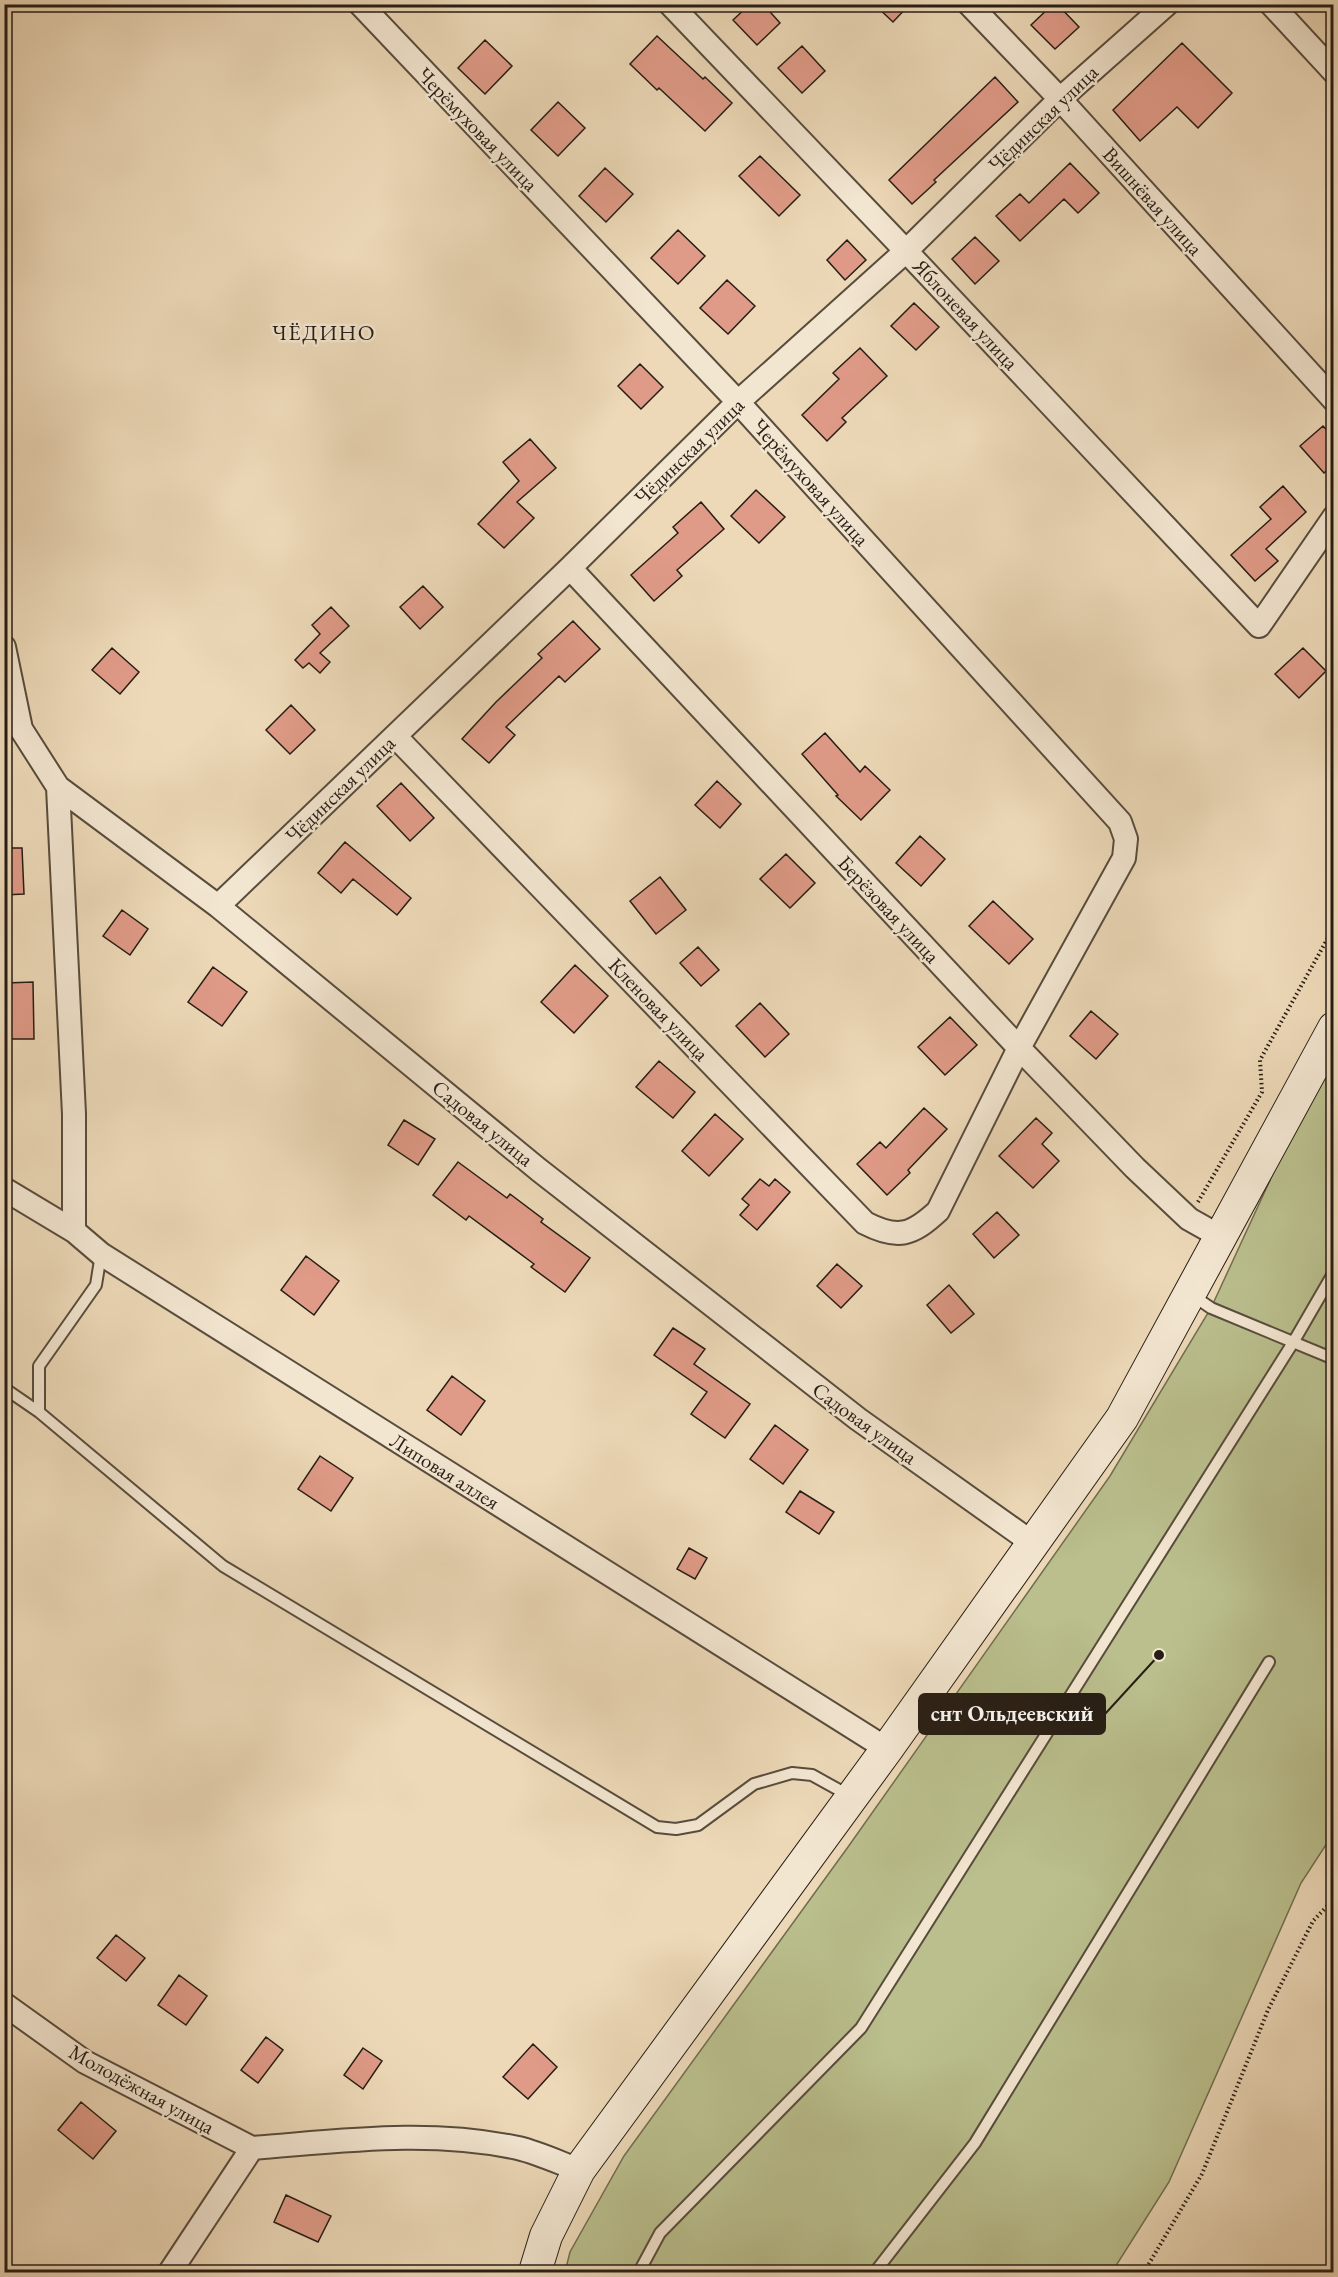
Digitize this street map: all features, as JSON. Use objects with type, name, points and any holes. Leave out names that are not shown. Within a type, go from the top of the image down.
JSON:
[{"type":"street","name":"Черёмуховая улица","points":[[360,4],[738,402],[1120,822],[1126,839],[1124,858],[1019,1048]]},
{"type":"street","name":"Яблоневая улица","points":[[670,4],[1259,626],[1334,517]]},
{"type":"street","name":"Вишнёвая улица","points":[[969,4],[1060,99],[1334,400]]},
{"type":"street","name":"Чёдинская улица","points":[[218,906],[570,568],[738,402],[906,251],[1060,99],[1167,4]]},
{"type":"street","points":[[1271,4],[1334,72]]},
{"type":"street","name":"Берёзовая улица","points":[[570,568],[1019,1048],[1135,1168],[1189,1219],[1221,1237]]},
{"type":"street","name":"Садовая улица","points":[[4,647],[13,729],[58,787],[218,906],[539,1170],[858,1419],[1035,1544]]},
{"type":"street","name":"Кленовая улица","points":[[395,736],[865,1223],[881,1231],[899,1233],[920,1227],[938,1211],[1019,1048]]},
{"type":"street","points":[[58,787],[74,1114],[75,1231]]},
{"type":"street","points":[[536,2272],[546,2236],[579,2170],[887,1749],[1035,1544],[1122,1418],[1334,1028]]},
{"type":"street","name":"Липовая аллея","points":[[4,1189],[75,1231],[101,1254],[887,1749]]},
{"type":"street","name":"Молодёжная улица","points":[[4,2004],[85,2062],[252,2148]]},
{"type":"street","points":[[171,2272],[252,2148],[400,2137],[461,2139],[521,2149],[579,2170]]},
{"type":"lane","points":[[39,1412],[39,1366],[96,1285],[101,1254]]},
{"type":"lane","points":[[639,2272],[660,2234],[861,2028],[1294,1341],[1334,1272]]},
{"type":"lane","points":[[1191,1294],[1211,1308],[1334,1359]]},
{"type":"lane","points":[[4,1388],[39,1412],[223,1566],[657,1827],[676,1829],[698,1825],[753,1784],[792,1773],[812,1775],[852,1797]]},
{"type":"lane","points":[[874,2272],[975,2143],[1269,1662]]},
{"type":"path","points":[[1189,1219],[1262,1092],[1260,1060],[1334,927]]},
{"type":"path","points":[[1144,2272],[1202,2174],[1264,2021],[1313,1921],[1334,1899]]},
{"type":"green space","points":[[1333,1057],[1333,1834],[1301,1883],[1169,2182],[1112,2272],[565,2272],[570,2252],[624,2156],[848,1847],[1110,1476],[1211,1308],[1290,1137]]},
{"type":"building","points":[[750,4],[763,4],[780,23],[757,45],[733,20]]},
{"type":"building","points":[[874,4],[910,4],[893,22]]},
{"type":"building","points":[[1053,4],[1057,4],[1079,27],[1055,49],[1031,25]]},
{"type":"building","points":[[657,36],[732,103],[705,131],[630,64]]},
{"type":"building","points":[[485,40],[512,66],[485,94],[458,68]]},
{"type":"building","points":[[1182,43],[1232,93],[1198,128],[1177,107],[1140,141],[1113,110]]},
{"type":"building","points":[[802,46],[825,71],[802,93],[778,68]]},
{"type":"building","points":[[995,77],[1018,102],[934,180],[936,182],[912,204],[889,180]]},
{"type":"building","points":[[558,102],[585,128],[558,156],[531,130]]},
{"type":"building","points":[[760,156],[800,195],[779,216],[739,176]]},
{"type":"building","points":[[1070,163],[1099,193],[1078,213],[1064,199],[1020,241],[996,216],[1020,194],[1029,203]]},
{"type":"building","points":[[605,168],[633,194],[606,222],[579,196]]},
{"type":"building","points":[[678,230],[705,256],[678,284],[651,258]]},
{"type":"building","points":[[975,237],[999,261],[975,284],[952,259]]},
{"type":"building","points":[[847,240],[866,260],[845,280],[827,260]]},
{"type":"building","points":[[727,280],[755,306],[728,334],[700,308]]},
{"type":"building","points":[[914,303],[939,327],[916,350],[891,326]]},
{"type":"building","points":[[860,348],[887,376],[842,418],[846,422],[827,441],[802,415],[839,379],[833,373]]},
{"type":"building","points":[[640,364],[663,387],[641,409],[618,386]]},
{"type":"building","points":[[1323,426],[1334,438],[1334,464],[1324,473],[1300,446]]},
{"type":"building","points":[[530,439],[556,468],[517,502],[534,518],[504,548],[478,524],[519,481],[503,462]]},
{"type":"building","points":[[1283,486],[1306,512],[1266,549],[1278,561],[1255,581],[1231,555],[1271,519],[1260,507]]},
{"type":"building","points":[[756,490],[785,517],[759,543],[731,516]]},
{"type":"building","points":[[701,502],[724,529],[677,570],[682,576],[654,601],[631,575],[678,533],[673,527]]},
{"type":"building","points":[[423,586],[443,607],[420,629],[400,607]]},
{"type":"building","points":[[331,607],[349,626],[320,653],[330,662],[320,673],[309,663],[303,668],[295,660],[320,634],[312,625]]},
{"type":"building","points":[[573,621],[600,649],[565,682],[559,676],[506,727],[515,735],[489,763],[462,739],[496,702],[542,658],[538,654]]},
{"type":"building","points":[[112,648],[139,672],[120,694],[92,670]]},
{"type":"building","points":[[1303,648],[1326,671],[1299,698],[1275,674]]},
{"type":"building","points":[[291,705],[315,730],[290,754],[266,730]]},
{"type":"building","points":[[825,733],[860,772],[865,766],[890,790],[861,820],[836,796],[838,795],[802,754]]},
{"type":"building","points":[[717,781],[741,804],[720,828],[695,805]]},
{"type":"building","points":[[401,783],[434,818],[410,841],[377,806]]},
{"type":"building","points":[[920,836],[945,859],[921,886],[896,863]]},
{"type":"building","points":[[345,842],[411,898],[397,915],[353,879],[341,893],[318,873]]},
{"type":"building","points":[[4,848],[22,848],[24,894],[4,895]]},
{"type":"building","points":[[786,854],[815,883],[790,908],[760,879]]},
{"type":"building","points":[[660,877],[686,910],[656,934],[630,901]]},
{"type":"building","points":[[993,901],[1033,939],[1009,964],[969,926]]},
{"type":"building","points":[[122,910],[148,929],[130,955],[103,936]]},
{"type":"building","points":[[698,947],[719,970],[701,986],[680,963]]},
{"type":"building","points":[[575,965],[608,996],[574,1033],[541,1002]]},
{"type":"building","points":[[213,967],[247,992],[222,1026],[188,1002]]},
{"type":"building","points":[[33,982],[34,1039],[7,1039],[6,983]]},
{"type":"building","points":[[760,1003],[789,1034],[765,1057],[736,1026]]},
{"type":"building","points":[[1091,1011],[1118,1034],[1096,1059],[1070,1036]]},
{"type":"building","points":[[950,1017],[977,1045],[945,1075],[918,1047]]},
{"type":"building","points":[[659,1061],[695,1092],[673,1118],[636,1087]]},
{"type":"building","points":[[924,1108],[947,1129],[908,1170],[910,1173],[887,1195],[857,1164],[880,1142],[886,1148]]},
{"type":"building","points":[[715,1114],[743,1139],[709,1176],[682,1151]]},
{"type":"building","points":[[1036,1118],[1052,1133],[1042,1144],[1059,1161],[1033,1188],[999,1156]]},
{"type":"building","points":[[404,1120],[435,1139],[418,1165],[388,1145]]},
{"type":"building","points":[[458,1162],[507,1198],[510,1194],[543,1219],[541,1222],[590,1258],[565,1292],[531,1267],[534,1264],[469,1216],[466,1220],[433,1195]]},
{"type":"building","points":[[760,1179],[769,1186],[775,1179],[790,1192],[757,1230],[740,1215],[749,1205],[742,1199]]},
{"type":"building","points":[[997,1212],[1019,1235],[994,1258],[973,1234]]},
{"type":"building","points":[[306,1256],[339,1281],[314,1315],[281,1290]]},
{"type":"building","points":[[837,1264],[862,1286],[841,1308],[817,1286]]},
{"type":"building","points":[[949,1285],[974,1314],[951,1333],[927,1305]]},
{"type":"building","points":[[673,1328],[705,1349],[694,1364],[750,1404],[725,1438],[691,1414],[707,1392],[654,1355]]},
{"type":"building","points":[[452,1376],[485,1401],[461,1435],[427,1410]]},
{"type":"building","points":[[775,1425],[808,1450],[783,1484],[750,1459]]},
{"type":"building","points":[[320,1456],[353,1478],[331,1511],[298,1489]]},
{"type":"building","points":[[800,1491],[834,1512],[819,1534],[786,1512]]},
{"type":"building","points":[[689,1548],[707,1558],[695,1579],[677,1569]]},
{"type":"building","points":[[116,1935],[145,1958],[126,1981],[97,1958]]},
{"type":"building","points":[[179,1975],[207,1996],[186,2025],[158,2005]]},
{"type":"building","points":[[266,2037],[283,2050],[258,2083],[241,2070]]},
{"type":"building","points":[[533,2044],[557,2067],[528,2099],[503,2077]]},
{"type":"building","points":[[363,2048],[382,2061],[363,2089],[344,2075]]},
{"type":"building","points":[[81,2102],[116,2131],[93,2159],[58,2130]]},
{"type":"building","points":[[286,2195],[331,2216],[318,2242],[274,2222]]},
{"type":"place","name":"снт Ольдеевский","points":[[1159,1655]]},
{"type":"district","name":"ЧЁДИНО","points":[[324,332]]}]
